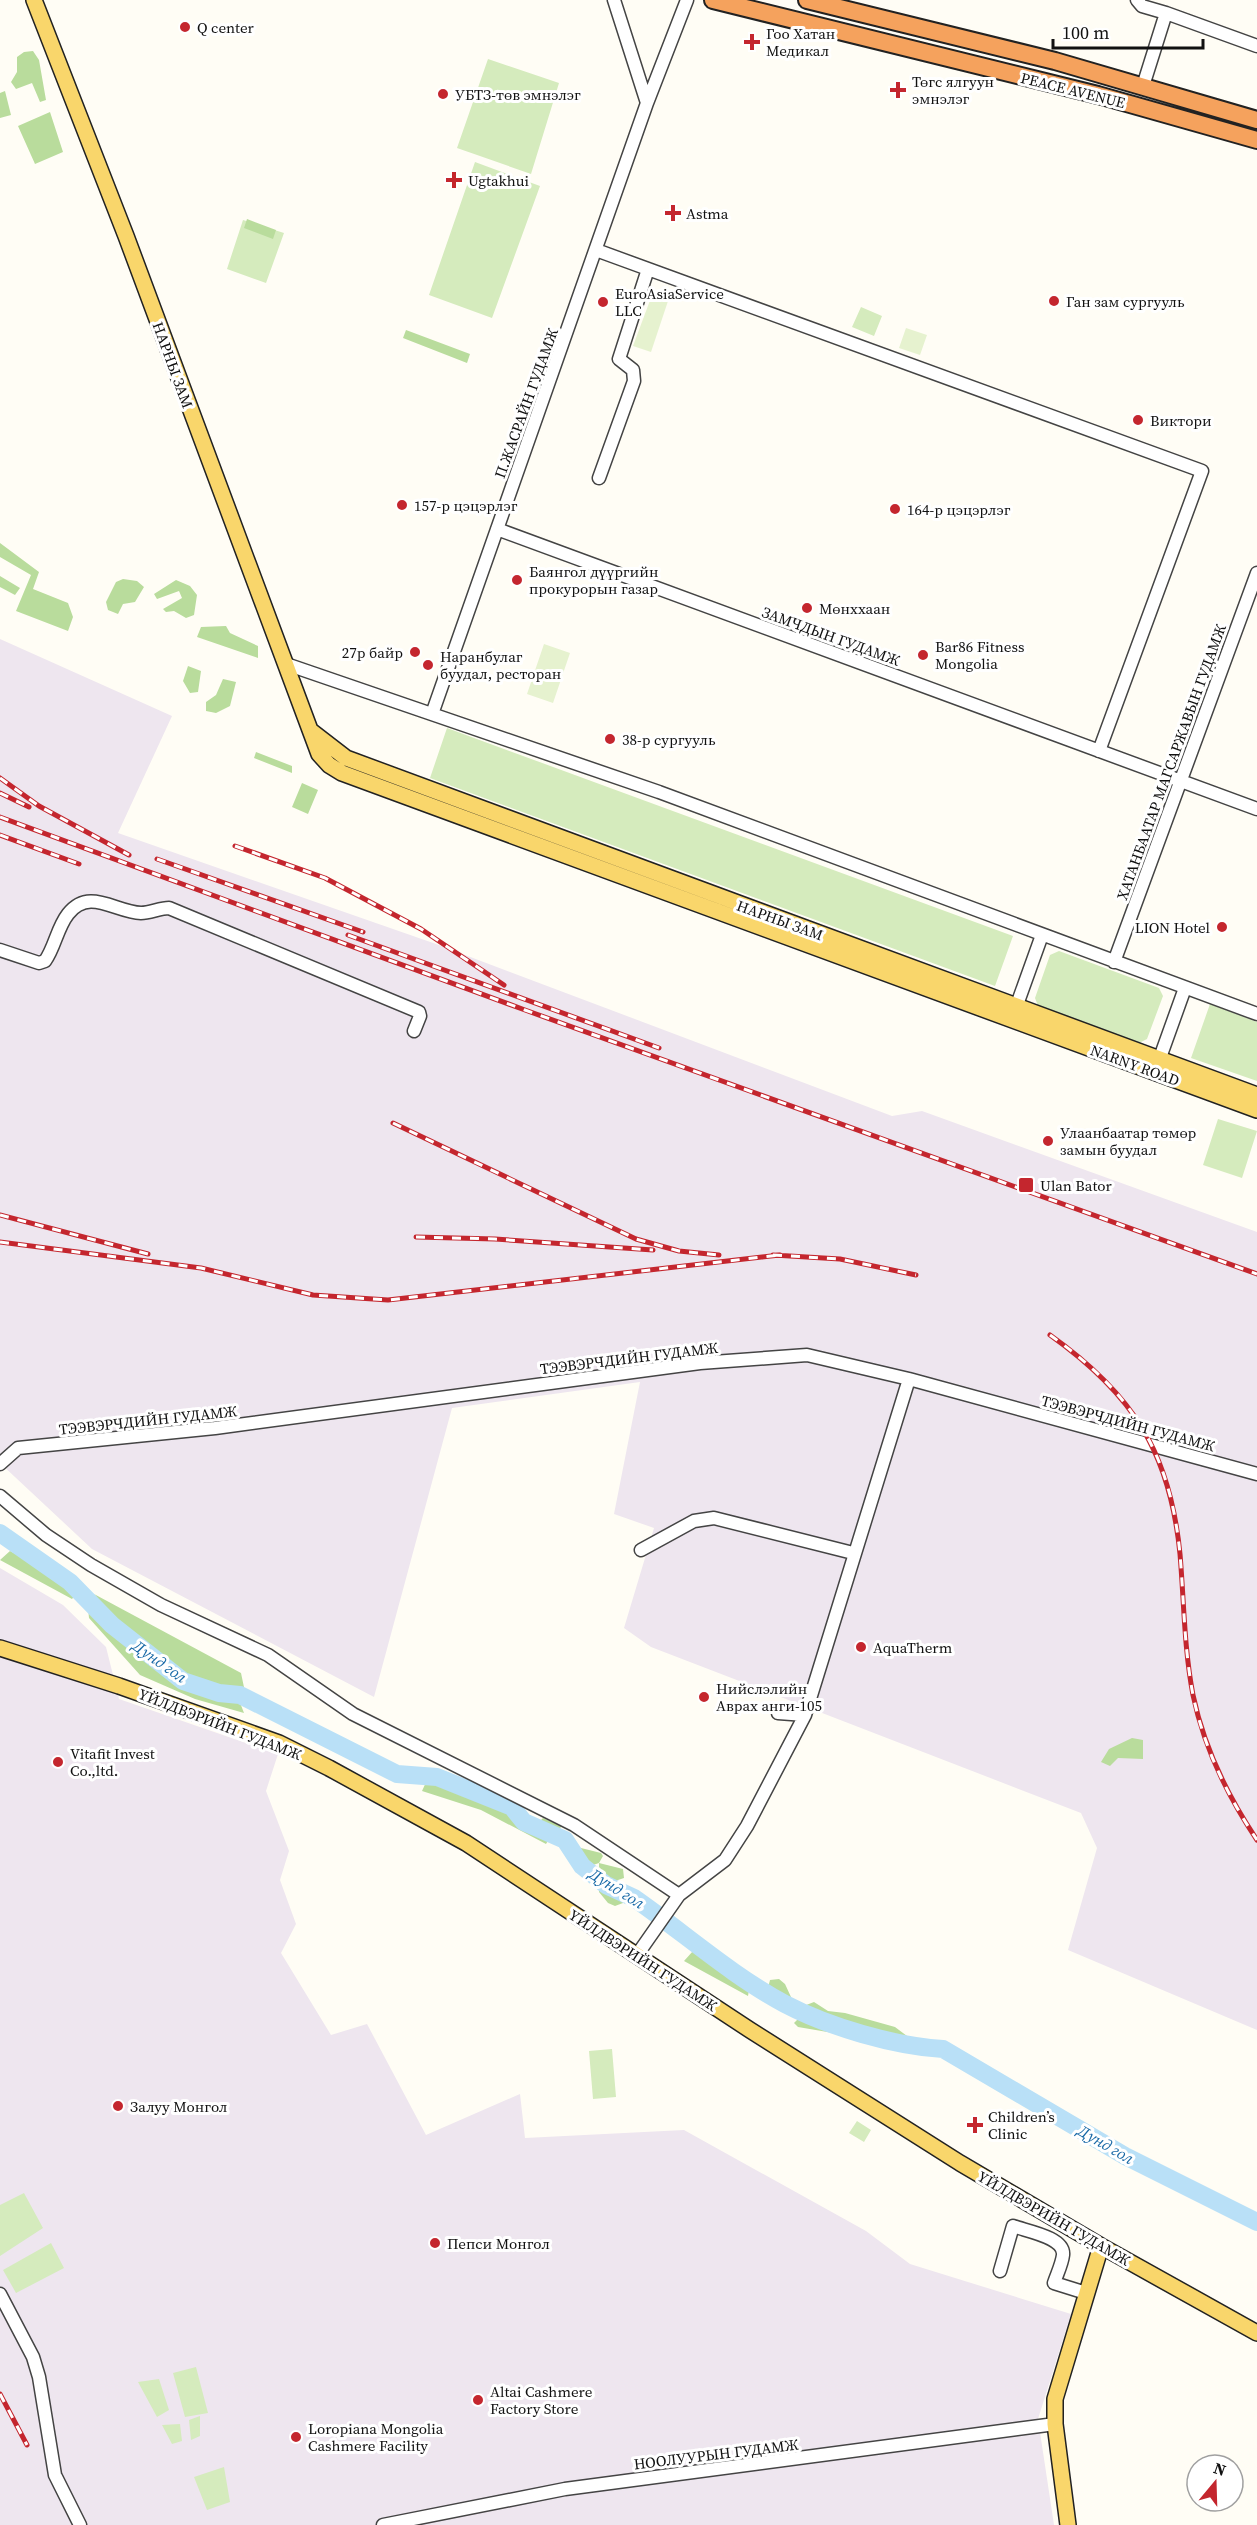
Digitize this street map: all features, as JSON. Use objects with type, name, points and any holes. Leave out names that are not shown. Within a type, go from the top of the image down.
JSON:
[{"type":"highway","name":"PEACE AVENUE","points":[[713,0],[1098,95],[1257,140]]},
{"type":"highway","name":"PEACE AVENUE","points":[[807,0],[1051,60],[1257,120]]},
{"type":"main road","name":"НАРНЫ ЗАМ","points":[[34,0],[126,236],[319,754],[329,765],[342,773],[1014,1013]]},
{"type":"main road","name":"NARNY ROAD","points":[[1014,1013],[1157,1065],[1257,1110]]},
{"type":"main road","points":[[1157,1065],[1257,1095]]},
{"type":"main road","name":"YЙЛДВЭРИЙН ГУДАМЖ","points":[[0,1648],[119,1686],[279,1743],[466,1843],[641,1950],[917,2136],[1101,2246],[1257,2333]]},
{"type":"main road","points":[[1068,2525],[1054,2399],[1101,2246]]},
{"type":"street","points":[[615,0],[647,103]]},
{"type":"street","name":"П.ЖАСРАЙН ГУДАМЖ","points":[[432,714],[647,103],[687,0]]},
{"type":"street","points":[[1137,0],[1142,6],[1257,46]]},
{"type":"street","points":[[1143,86],[1166,13]]},
{"type":"street","points":[[597,250],[1202,471],[1099,751]]},
{"type":"street","points":[[599,478],[634,381],[633,370],[619,359],[648,269]]},
{"type":"street","name":"ЗАМЧДЫН ГУДАМЖ","points":[[497,529],[1257,808]]},
{"type":"street","name":"ХАТАНБААТАР МАГСАРЖАВЫН ГУДАМЖ","points":[[1114,962],[1257,573]]},
{"type":"street","points":[[286,664],[659,792],[1257,1014]]},
{"type":"street","points":[[0,950],[39,963],[45,961],[66,916],[77,904],[90,901],[144,913],[169,908],[419,1012],[420,1016],[414,1031]]},
{"type":"street","points":[[1014,1013],[1042,935]]},
{"type":"street","points":[[1157,1065],[1185,988]]},
{"type":"street","name":"ТЭЭВЭРЧДИЙН ГУДАМЖ","points":[[0,1464],[18,1448],[216,1428],[700,1363],[813,1355],[1257,1474]]},
{"type":"street","points":[[641,1950],[676,1899],[725,1860],[747,1826],[805,1715],[853,1553],[909,1379]]},
{"type":"street","points":[[0,1496],[46,1535],[91,1565],[161,1605],[268,1655],[353,1714],[574,1825],[676,1899]]},
{"type":"street","points":[[641,1550],[694,1521],[714,1518],[853,1553]]},
{"type":"street","points":[[778,1713],[805,1715]]},
{"type":"street","points":[[1000,2271],[1013,2226],[1051,2239],[1061,2247],[1064,2254],[1054,2283],[1086,2293]]},
{"type":"street","points":[[0,2294],[33,2357],[55,2475],[80,2525]]},
{"type":"street","name":"НООЛУУРЫН ГУДАМЖ","points":[[383,2525],[565,2489],[1055,2424]]},
{"type":"shaded area","points":[[0,639],[172,716],[118,833],[436,944],[892,1116],[922,1111],[1257,1232],[1257,2030],[1068,1950],[1097,1848],[1081,1813],[651,1647],[624,1628],[654,1528],[614,1514],[640,1382],[452,1408],[374,1697],[92,1549],[0,1463]]},
{"type":"shaded area","points":[[0,1568],[63,1605],[106,1647],[119,1699],[278,1754],[266,1791],[289,1851],[280,1880],[296,1924],[281,1953],[331,2035],[367,2024],[426,2135],[520,2094],[525,2138],[684,2130],[866,2231],[910,2264],[1071,2314],[1038,2419],[1054,2525],[0,2525]]},
{"type":"green space","points":[[33,51],[39,60],[46,100],[40,102],[32,83],[16,89],[11,82],[17,72],[17,57],[24,52]]},
{"type":"green space","points":[[488,59],[559,83],[531,174],[457,148]]},
{"type":"green space","points":[[5,91],[11,115],[0,118],[0,93]]},
{"type":"green space","points":[[50,112],[63,152],[35,164],[18,126]]},
{"type":"green space","points":[[475,162],[540,186],[492,318],[429,295]]},
{"type":"green space","points":[[247,219],[276,230],[273,239],[244,228]]},
{"type":"green space","points":[[243,220],[284,233],[266,283],[227,269]]},
{"type":"green space","points":[[652,295],[668,301],[651,352],[633,346]]},
{"type":"green space","points":[[861,307],[882,316],[874,336],[852,327]]},
{"type":"green space","points":[[906,328],[927,335],[920,355],[899,348]]},
{"type":"green space","points":[[406,330],[470,354],[467,363],[403,338]]},
{"type":"green space","points":[[0,543],[39,572],[33,589],[68,603],[73,617],[68,631],[16,611],[31,575],[0,557]]},
{"type":"green space","points":[[0,576],[20,588],[15,595],[0,587]]},
{"type":"green space","points":[[123,579],[137,581],[144,587],[135,602],[123,604],[118,614],[108,610],[106,602],[116,582]]},
{"type":"green space","points":[[176,580],[190,586],[197,595],[194,615],[186,618],[174,611],[166,612],[163,609],[182,598],[179,591],[157,599],[154,594]]},
{"type":"green space","points":[[226,626],[230,633],[258,646],[258,658],[197,637],[201,627]]},
{"type":"green space","points":[[544,644],[570,653],[553,703],[527,694]]},
{"type":"green space","points":[[188,666],[201,671],[198,692],[190,693],[183,681]]},
{"type":"green space","points":[[223,679],[236,682],[230,706],[216,713],[206,711],[206,702],[216,695]]},
{"type":"green space","points":[[447,728],[1013,936],[995,986],[430,778]]},
{"type":"green space","points":[[256,752],[292,766],[292,773],[254,758]]},
{"type":"green space","points":[[302,783],[318,790],[308,814],[292,807]]},
{"type":"green space","points":[[1059,951],[1159,988],[1163,996],[1147,1039],[1139,1043],[1038,1006],[1035,998],[1050,955]]},
{"type":"green space","points":[[1210,1004],[1257,1022],[1257,1081],[1191,1058]]},
{"type":"green space","points":[[1218,1119],[1257,1131],[1242,1178],[1203,1165]]},
{"type":"green space","points":[[10,1551],[46,1570],[76,1594],[72,1599],[0,1560]]},
{"type":"green space","points":[[94,1594],[241,1673],[245,1692],[204,1684],[175,1669],[144,1646]]},
{"type":"green space","points":[[88,1608],[157,1668],[203,1693],[239,1700],[244,1713],[195,1699],[140,1675],[89,1618]]},
{"type":"green space","points":[[1132,1738],[1143,1740],[1143,1759],[1118,1758],[1110,1766],[1101,1762],[1109,1749]]},
{"type":"green space","points":[[428,1778],[500,1806],[549,1839],[546,1844],[481,1810],[422,1791]]},
{"type":"green space","points":[[543,1818],[561,1826],[559,1833],[540,1827],[538,1823]]},
{"type":"green space","points":[[577,1847],[601,1853],[603,1856],[599,1863],[593,1865],[586,1862]]},
{"type":"green space","points":[[599,1863],[623,1869],[624,1878],[615,1881],[608,1878],[599,1867]]},
{"type":"green space","points":[[599,1889],[623,1895],[623,1903],[615,1906],[608,1903]]},
{"type":"green space","points":[[693,1951],[750,1984],[748,1996],[684,1961]]},
{"type":"green space","points":[[779,1979],[785,1984],[791,1997],[790,2000],[768,1988],[770,1980]]},
{"type":"green space","points":[[814,2002],[828,2011],[845,2013],[895,2027],[907,2036],[904,2039],[849,2025],[801,2007]]},
{"type":"green space","points":[[798,2019],[892,2043],[798,2027],[794,2023]]},
{"type":"green space","points":[[612,2049],[616,2097],[593,2099],[589,2051]]},
{"type":"green space","points":[[857,2121],[871,2130],[864,2142],[849,2133]]},
{"type":"green space","points":[[24,2193],[43,2228],[0,2256],[0,2205]]},
{"type":"green space","points":[[51,2243],[64,2268],[16,2293],[3,2270]]},
{"type":"green space","points":[[196,2367],[208,2413],[185,2417],[173,2373]]},
{"type":"green space","points":[[159,2379],[169,2410],[157,2417],[138,2382]]},
{"type":"green space","points":[[200,2416],[200,2436],[191,2440],[189,2420]]},
{"type":"green space","points":[[180,2424],[182,2441],[172,2444],[162,2425]]},
{"type":"green space","points":[[224,2467],[230,2502],[207,2510],[194,2477]]},
{"type":"waterway","name":"Дунд гол","points":[[0,1533],[70,1582],[112,1625],[183,1681],[219,1693],[240,1695],[397,1774],[437,1777],[512,1807],[524,1822],[565,1840],[582,1866],[606,1885],[634,1898],[726,1967],[765,1993],[841,2028],[883,2040],[943,2049],[1125,2156],[1257,2222]]},
{"type":"railway","points":[[0,778],[39,806],[129,855]]},
{"type":"railway","points":[[0,793],[29,807]]},
{"type":"railway","points":[[0,817],[525,1010],[1257,1274]]},
{"type":"railway","points":[[0,835],[79,864]]},
{"type":"railway","points":[[235,846],[325,878],[421,929],[504,985]]},
{"type":"railway","points":[[157,859],[363,932]]},
{"type":"railway","points":[[348,935],[659,1048]]},
{"type":"railway","points":[[393,1123],[636,1239],[679,1251],[719,1255]]},
{"type":"railway","points":[[0,1215],[148,1254]]},
{"type":"railway","points":[[416,1237],[495,1239],[653,1250]]},
{"type":"railway","points":[[0,1242],[201,1268],[313,1295],[388,1300],[780,1255]]},
{"type":"railway","points":[[773,1255],[840,1259],[916,1275]]},
{"type":"railway","points":[[1050,1335],[1079,1357],[1125,1403],[1142,1428],[1156,1455],[1167,1485],[1175,1518],[1188,1660],[1198,1715],[1218,1770],[1257,1840]]},
{"type":"railway","points":[[0,2394],[27,2445]]},
{"type":"place","name":"Q center","points":[[185,27]]},
{"type":"place","name":"Гоо Хатан Медикал","points":[[752,42]]},
{"type":"place","name":"Төгс ялгуун эмнэлэг","points":[[898,90]]},
{"type":"place","name":"УБТЗ-төв эмнэлэг","points":[[443,94]]},
{"type":"place","name":"Ugtakhui","points":[[454,180]]},
{"type":"place","name":"Astma","points":[[673,213]]},
{"type":"place","name":"Ган зам сургууль","points":[[1054,301]]},
{"type":"place","name":"EuroAsiaService LLC","points":[[603,302]]},
{"type":"place","name":"Виктори","points":[[1138,420]]},
{"type":"place","name":"157-р цэцэрлэг","points":[[402,505]]},
{"type":"place","name":"164-р цэцэрлэг","points":[[895,509]]},
{"type":"place","name":"Баянгол дүүргийн прокурорын газар","points":[[517,580]]},
{"type":"place","name":"Мөнххаан","points":[[807,608]]},
{"type":"place","name":"27р байр","points":[[415,652]]},
{"type":"place","name":"Bar86 Fitness Mongolia","points":[[923,655]]},
{"type":"place","name":"Наранбулаг буудал, ресторан","points":[[428,665]]},
{"type":"place","name":"38-р сургууль","points":[[610,739]]},
{"type":"place","name":"LION Hotel","points":[[1222,927]]},
{"type":"place","name":"Улаанбаатар төмөр замын буудал","points":[[1048,1141]]},
{"type":"place","name":"Ulan Bator","points":[[1026,1185]]},
{"type":"place","name":"AquaTherm","points":[[861,1647]]},
{"type":"place","name":"Нийслэлийн Аврах анги-105","points":[[704,1697]]},
{"type":"place","name":"Vitafit Invest Co.,ltd.","points":[[58,1762]]},
{"type":"place","name":"Залуу Монгол","points":[[118,2106]]},
{"type":"place","name":"Children’s Clinic","points":[[975,2125]]},
{"type":"place","name":"Пепси Монгол","points":[[435,2243]]},
{"type":"place","name":"Altai Cashmere Factory Store","points":[[478,2400]]},
{"type":"place","name":"Loropiana Mongolia Cashmere Facility","points":[[296,2437]]}]
